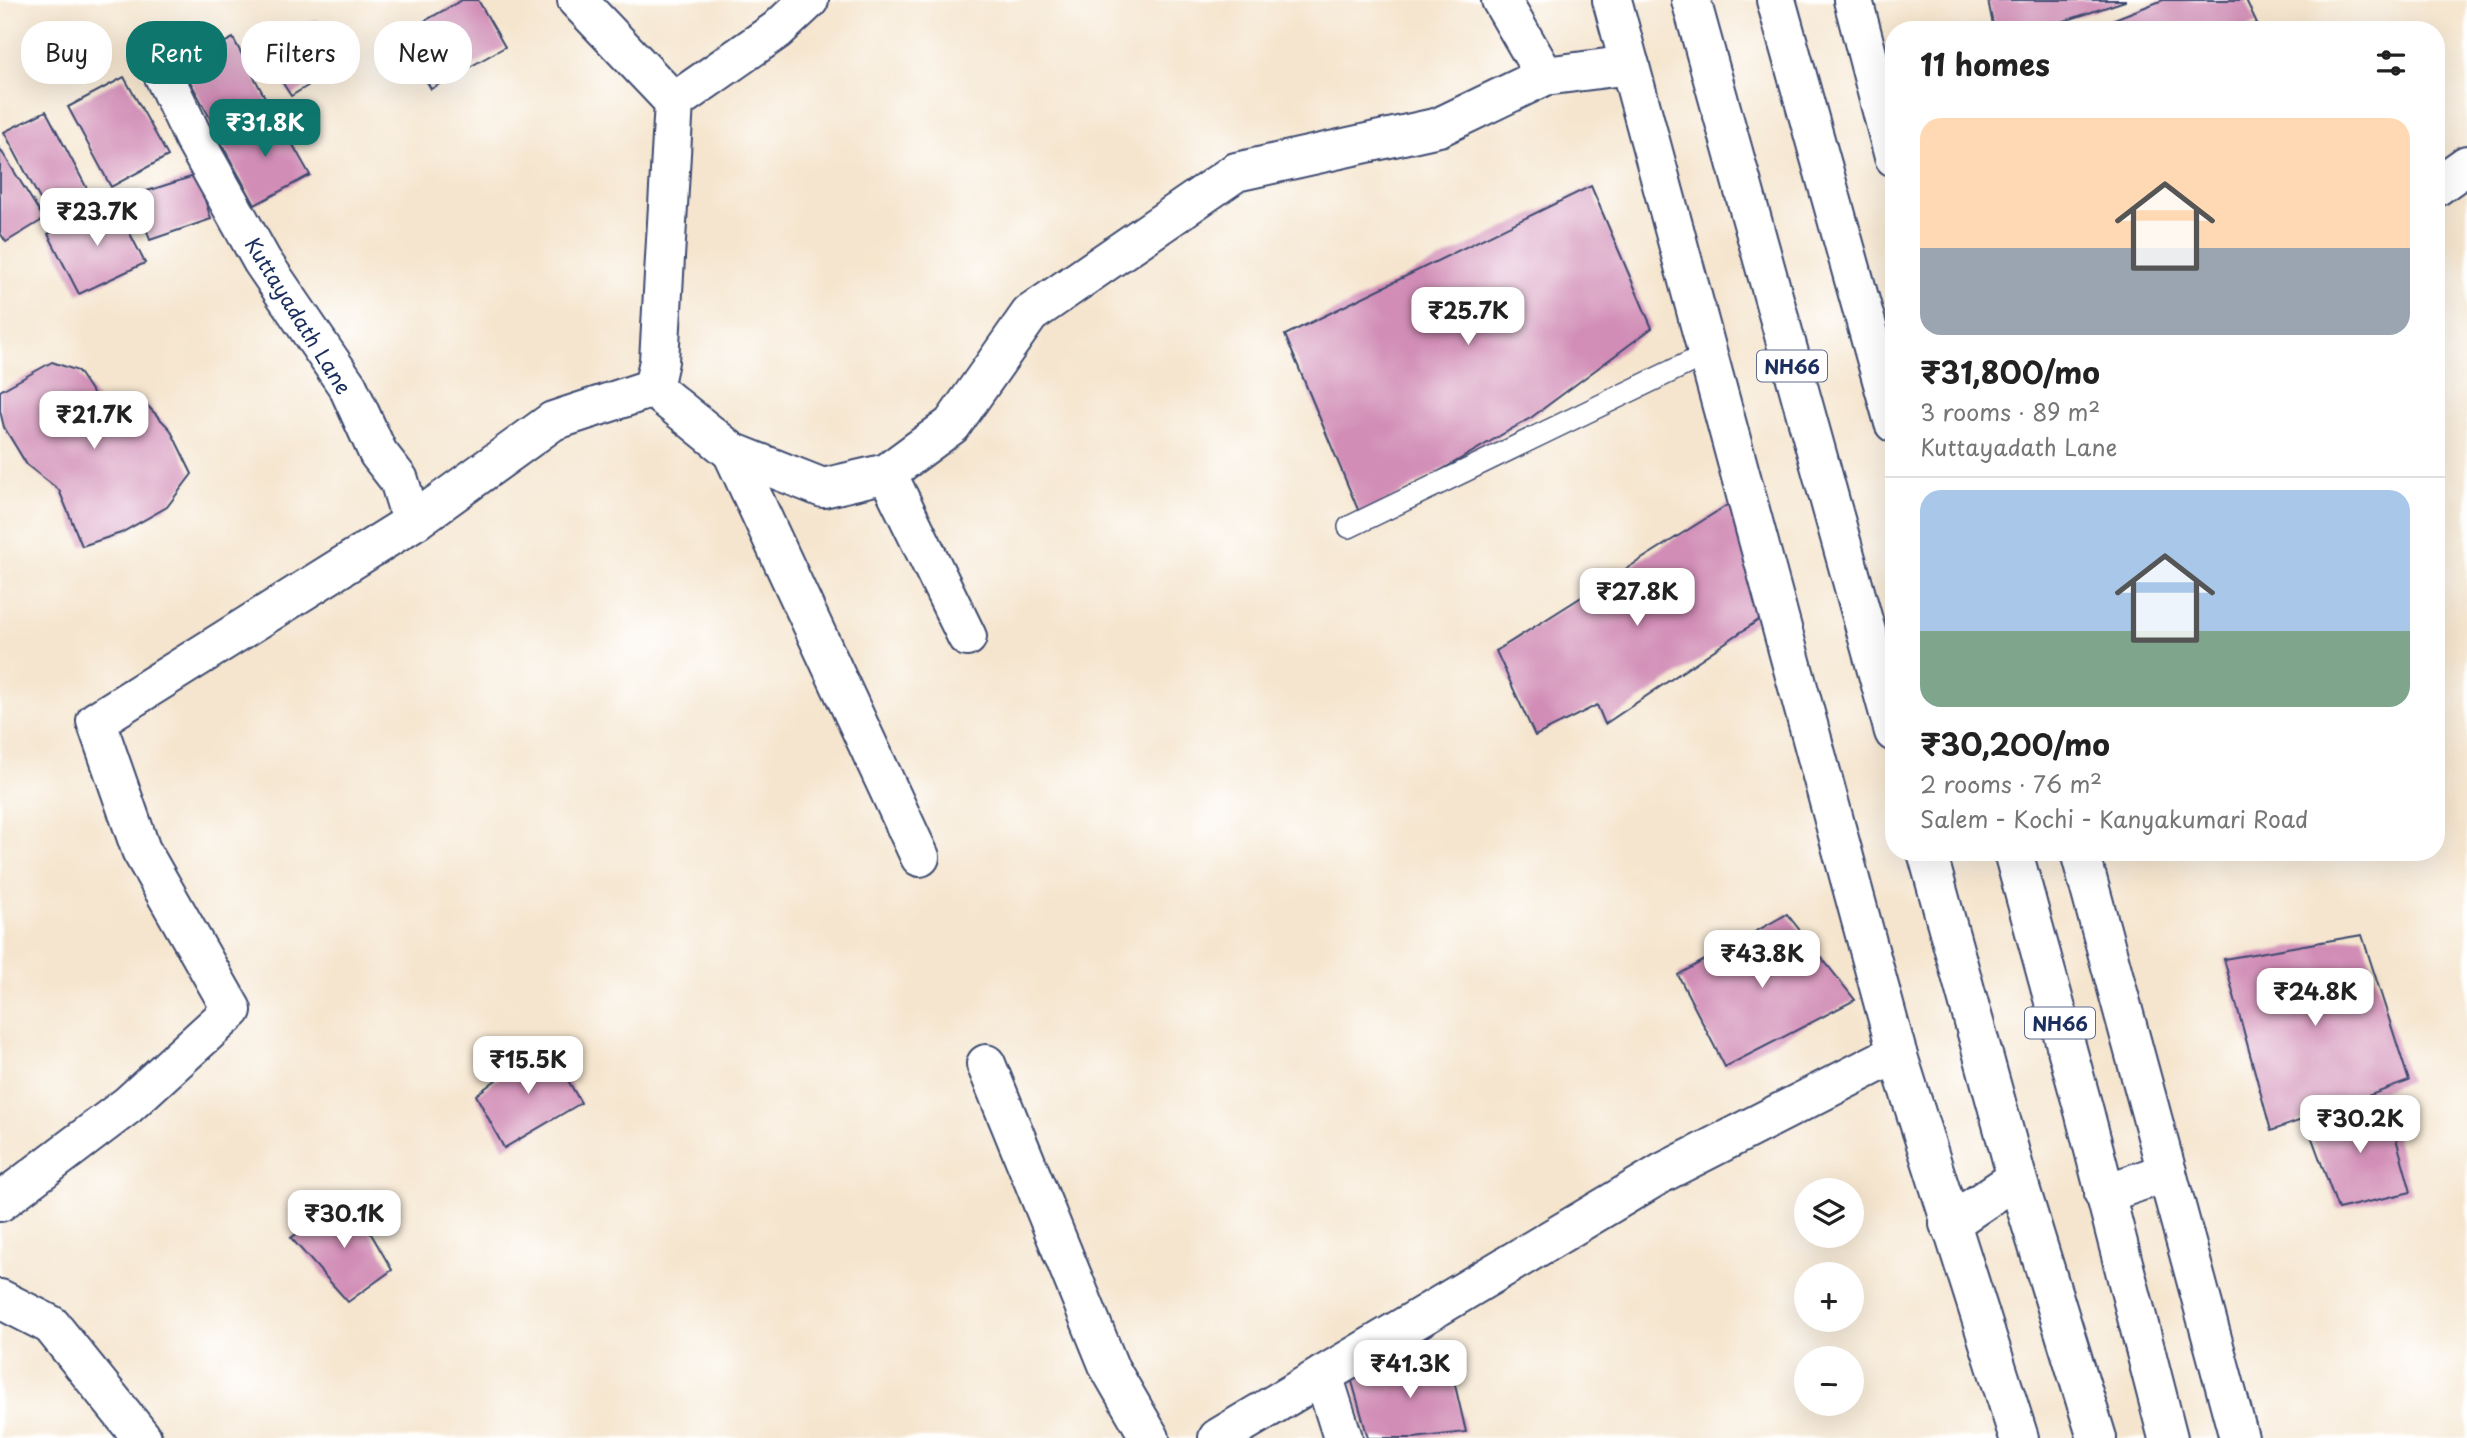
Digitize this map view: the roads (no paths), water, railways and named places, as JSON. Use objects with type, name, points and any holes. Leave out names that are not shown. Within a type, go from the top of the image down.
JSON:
[{"type":"main road","points":[[577,0],[674,102],[659,361],[653,388]]},
{"type":"main road","points":[[674,102],[777,30],[809,0]]},
{"type":"main road","points":[[1501,0],[1545,76]]},
{"type":"main road","points":[[1612,0],[1897,1053],[2019,1438]]},
{"type":"main road","name":"NH66","points":[[1691,0],[1885,700]]},
{"type":"main road","points":[[1776,0],[1885,391]]},
{"type":"main road","points":[[1853,0],[1885,123]]},
{"type":"main road","points":[[653,388],[732,452],[823,488],[887,473],[953,425],[1030,314],[1236,172],[1438,127],[1545,76],[1630,65]]},
{"type":"main road","name":"Kuttayadath Lane","points":[[168,84],[194,139],[262,261],[348,387],[378,453],[399,480],[416,520]]},
{"type":"main road","points":[[2445,181],[2467,165]]},
{"type":"main road","points":[[0,1202],[128,1105],[232,1010],[141,850],[96,720],[416,520],[553,421],[653,388]]},
{"type":"main road","points":[[732,452],[920,857]]},
{"type":"main road","points":[[887,473],[967,637]]},
{"type":"main road","points":[[1929,861],[2017,1178],[2097,1438]]},
{"type":"main road","name":"NH66","points":[[2015,861],[2084,1111],[2168,1438]]},
{"type":"main road","points":[[2082,861],[2239,1438]]},
{"type":"main road","points":[[1218,1438],[1662,1173],[1897,1053]]},
{"type":"main road","points":[[986,1065],[1109,1367],[1150,1438]]},
{"type":"main road","points":[[2104,1194],[2167,1172]]},
{"type":"main road","points":[[1949,1224],[2017,1178]]},
{"type":"main road","points":[[0,1298],[51,1325],[142,1438]]},
{"type":"main road","points":[[1323,1375],[1343,1438]]},
{"type":"lane","points":[[1349,527],[1709,353]]}]
